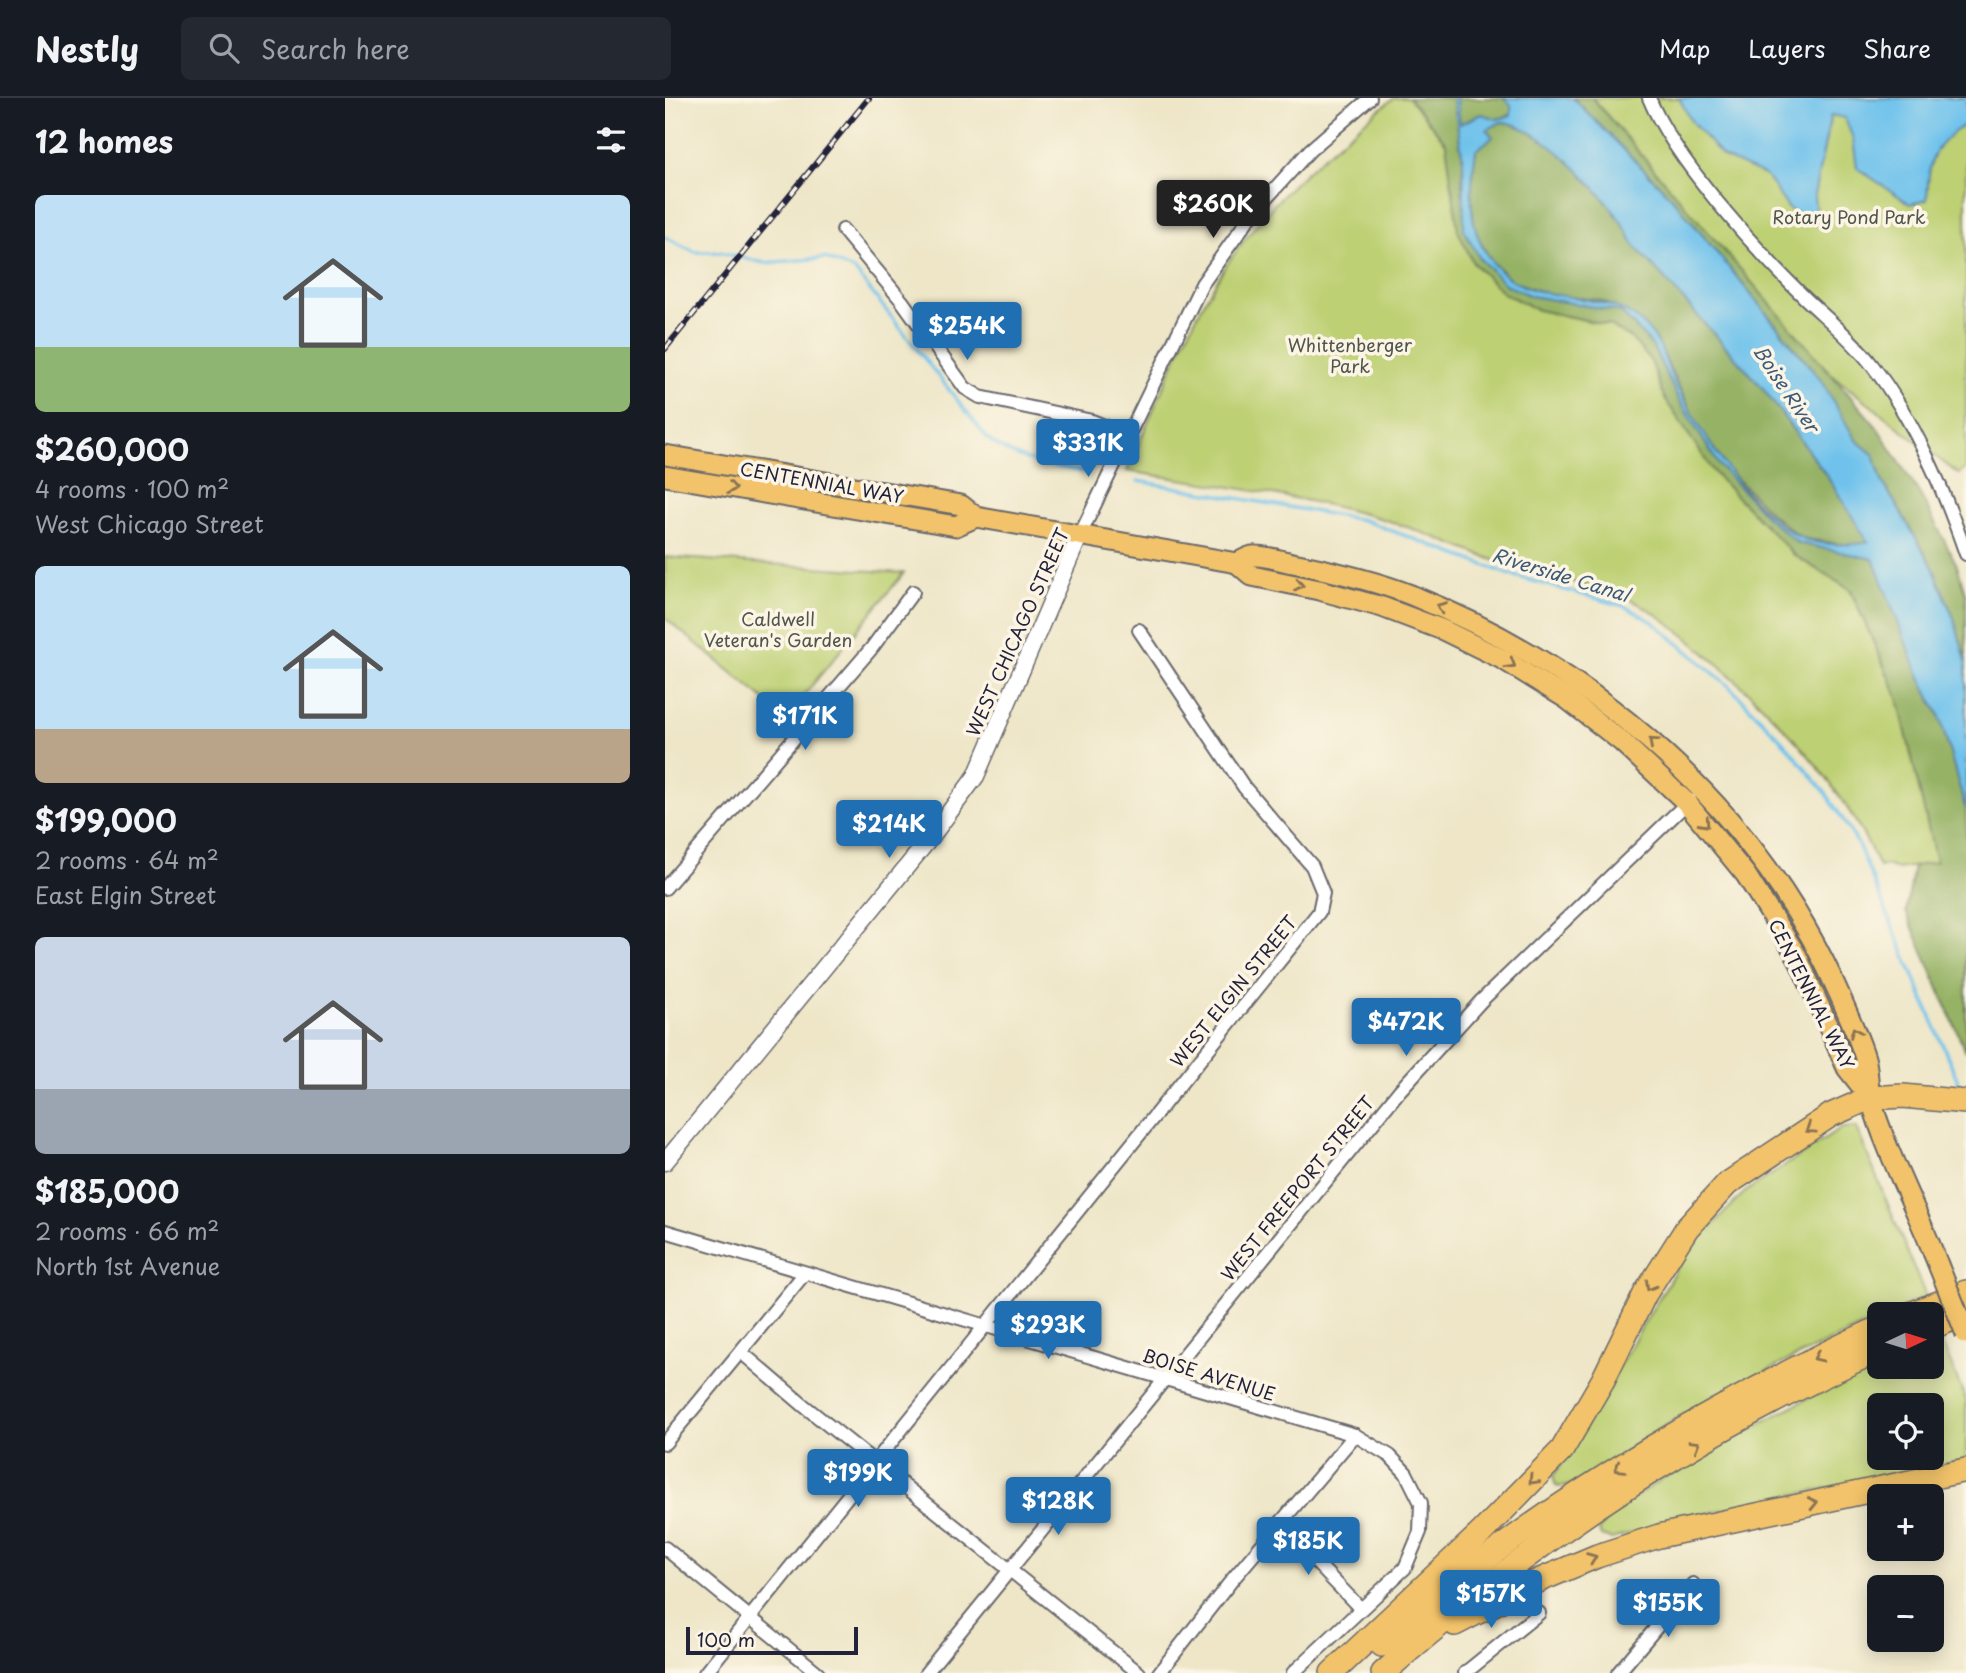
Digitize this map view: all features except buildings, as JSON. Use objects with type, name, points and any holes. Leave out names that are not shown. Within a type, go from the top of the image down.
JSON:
[{"type":"highway","points":[[1332,1673],[1481,1533],[1562,1450],[1659,1272],[1687,1228],[1727,1184],[1831,1115],[1870,1098],[1928,1097],[1966,1102]]},
{"type":"highway","points":[[1941,1302],[1966,1292]]},
{"type":"highway","points":[[1944,1322],[1966,1314]]},
{"type":"highway","points":[[1349,1673],[1514,1537],[1607,1476],[1702,1416],[1790,1369],[1867,1334]]},
{"type":"highway","points":[[1383,1673],[1420,1640],[1590,1510],[1716,1432],[1812,1380],[1867,1355]]},
{"type":"highway","points":[[1420,1640],[1540,1580],[1597,1556],[1659,1536],[1966,1470]]},
{"type":"main road","name":"CENTENNIAL WAY","points":[[668,455],[961,505],[976,517],[1079,537],[1237,562],[1255,555],[1331,571],[1392,588],[1455,612],[1514,643],[1578,683],[1633,724],[1702,789],[1763,863],[1814,944],[1840,996],[1865,1058],[1870,1098],[1966,1334]]},
{"type":"main road","name":"CENTENNIAL WAY","points":[[665,476],[955,526],[976,517]]},
{"type":"main road","name":"CENTENNIAL WAY","points":[[1237,562],[1252,576],[1382,607],[1443,630],[1504,660],[1567,699],[1622,742],[1687,803],[1723,843],[1770,910],[1816,994],[1847,1068],[1870,1098]]},
{"type":"street","name":"WEST CHICAGO STREET","points":[[665,1162],[931,837],[976,776],[1079,537],[1202,284],[1252,214],[1310,150],[1370,98]]},
{"type":"street","points":[[1649,98],[1658,121],[1709,189],[1787,280],[1872,364],[1939,480],[1966,554]]},
{"type":"street","points":[[843,230],[902,301],[965,388],[981,397],[1092,421],[1127,435]]},
{"type":"street","points":[[665,888],[871,649],[913,592]]},
{"type":"street","name":"WEST ELGIN STREET","points":[[705,1673],[1319,912],[1323,893],[1312,866],[1244,787],[1139,629]]},
{"type":"street","name":"WEST FREEPORT STREET","points":[[926,1673],[1400,1090],[1452,1031],[1702,789]]},
{"type":"street","name":"BOISE AVENUE","points":[[665,1231],[1355,1436],[1390,1456],[1406,1473],[1421,1503],[1420,1532],[1405,1568],[1360,1608]]},
{"type":"street","points":[[665,1443],[805,1273]]},
{"type":"street","points":[[741,1352],[874,1462],[1011,1568],[1139,1673]]},
{"type":"street","points":[[1159,1673],[1279,1524],[1355,1436]]},
{"type":"street","points":[[1279,1524],[1360,1608],[1293,1673]]},
{"type":"street","points":[[665,1548],[818,1673]]},
{"type":"street","points":[[1618,1673],[1693,1584]]},
{"type":"street","points":[[1465,1673],[1539,1613]]},
{"type":"green space","name":"Whittenberger Park","points":[[1394,98],[1409,98],[1446,143],[1473,263],[1503,293],[1538,310],[1609,325],[1632,339],[1651,361],[1665,399],[1794,555],[1850,590],[1898,698],[1937,863],[1897,869],[1886,865],[1879,867],[1849,810],[1789,733],[1703,651],[1662,618],[1638,603],[1517,568],[1409,528],[1342,508],[1127,471],[1191,328],[1234,255],[1253,229],[1296,182]]},
{"type":"green space","points":[[1409,98],[1453,98],[1463,160],[1462,191],[1480,259],[1506,285],[1531,296],[1621,312],[1652,345],[1679,400],[1719,465],[1767,517],[1798,543],[1873,558],[1920,678],[1939,714],[1966,810],[1966,1052],[1906,912],[1914,866],[1936,862],[1898,698],[1851,590],[1794,555],[1715,474],[1665,399],[1651,361],[1632,339],[1609,325],[1538,310],[1503,293],[1473,263],[1458,231],[1446,143]]},
{"type":"green space","points":[[1457,98],[1503,98],[1511,105],[1511,115],[1497,119],[1481,114],[1460,124]]},
{"type":"green space","points":[[1573,98],[1592,98],[1877,427],[1921,496],[1957,565],[1966,596],[1966,661],[1954,618],[1932,565],[1882,481],[1874,455],[1856,441],[1820,379],[1673,199]]},
{"type":"green space","name":"Rotary Pond Park","points":[[1592,98],[1966,98],[1966,469],[1958,474],[1821,366]]},
{"type":"green space","points":[[1501,122],[1518,126],[1537,136],[1557,151],[1596,189],[1625,228],[1633,244],[1761,386],[1827,476],[1869,542],[1851,546],[1801,538],[1769,512],[1722,463],[1696,422],[1655,337],[1625,311],[1599,300],[1551,295],[1512,281],[1492,262],[1475,233],[1470,189],[1476,150],[1486,130]]},
{"type":"green space","name":"Caldwell Veteran's Garden","points":[[665,557],[904,573],[786,717],[665,618]]},
{"type":"green space","points":[[1856,1127],[1926,1297],[1915,1302],[1867,1302],[1867,1324],[1729,1390],[1642,1440],[1588,1478],[1565,1486],[1556,1486],[1553,1477],[1687,1251],[1745,1192],[1842,1128]]},
{"type":"green space","points":[[1944,1348],[1966,1400],[1966,1460],[1944,1464],[1944,1393],[1867,1393],[1867,1470],[1916,1470],[1728,1508],[1611,1539],[1601,1536],[1599,1530],[1613,1513],[1643,1492],[1682,1467],[1867,1369],[1867,1379],[1944,1379]]},
{"type":"water","name":"Boise River","points":[[1453,98],[1457,98],[1460,124],[1481,114],[1497,119],[1511,116],[1511,105],[1503,98],[1573,98],[1673,199],[1820,379],[1856,440],[1874,455],[1882,481],[1932,565],[1954,618],[1966,661],[1966,810],[1939,714],[1920,678],[1873,559],[1798,543],[1767,517],[1719,465],[1679,400],[1652,345],[1621,312],[1531,296],[1506,285],[1480,259],[1464,230],[1463,160]],"holes":[[[1501,122],[1518,126],[1557,151],[1596,189],[1625,228],[1633,244],[1761,386],[1827,476],[1868,542],[1834,544],[1807,540],[1781,525],[1762,508],[1712,446],[1674,381],[1658,343],[1638,319],[1618,308],[1596,301],[1529,288],[1509,278],[1492,262],[1474,222],[1472,179],[1476,150],[1493,137],[1487,130]]]},
{"type":"water","points":[[1679,98],[1966,98],[1966,124],[1945,140],[1934,155],[1927,200],[1910,204],[1857,168],[1853,139],[1845,118],[1831,115],[1814,195],[1817,225],[1789,209],[1766,176],[1723,157],[1691,121]]},
{"type":"waterway","name":"Riverside Canal","points":[[665,237],[695,252],[720,252],[764,263],[825,258],[855,271],[988,439],[1022,458],[1083,472]]},
{"type":"waterway","name":"Riverside Canal","points":[[1138,481],[1363,520],[1511,575],[1624,606],[1653,622],[1729,686],[1786,745],[1826,793],[1857,842],[1963,1093]]},
{"type":"railway","points":[[665,349],[869,98]]}]
